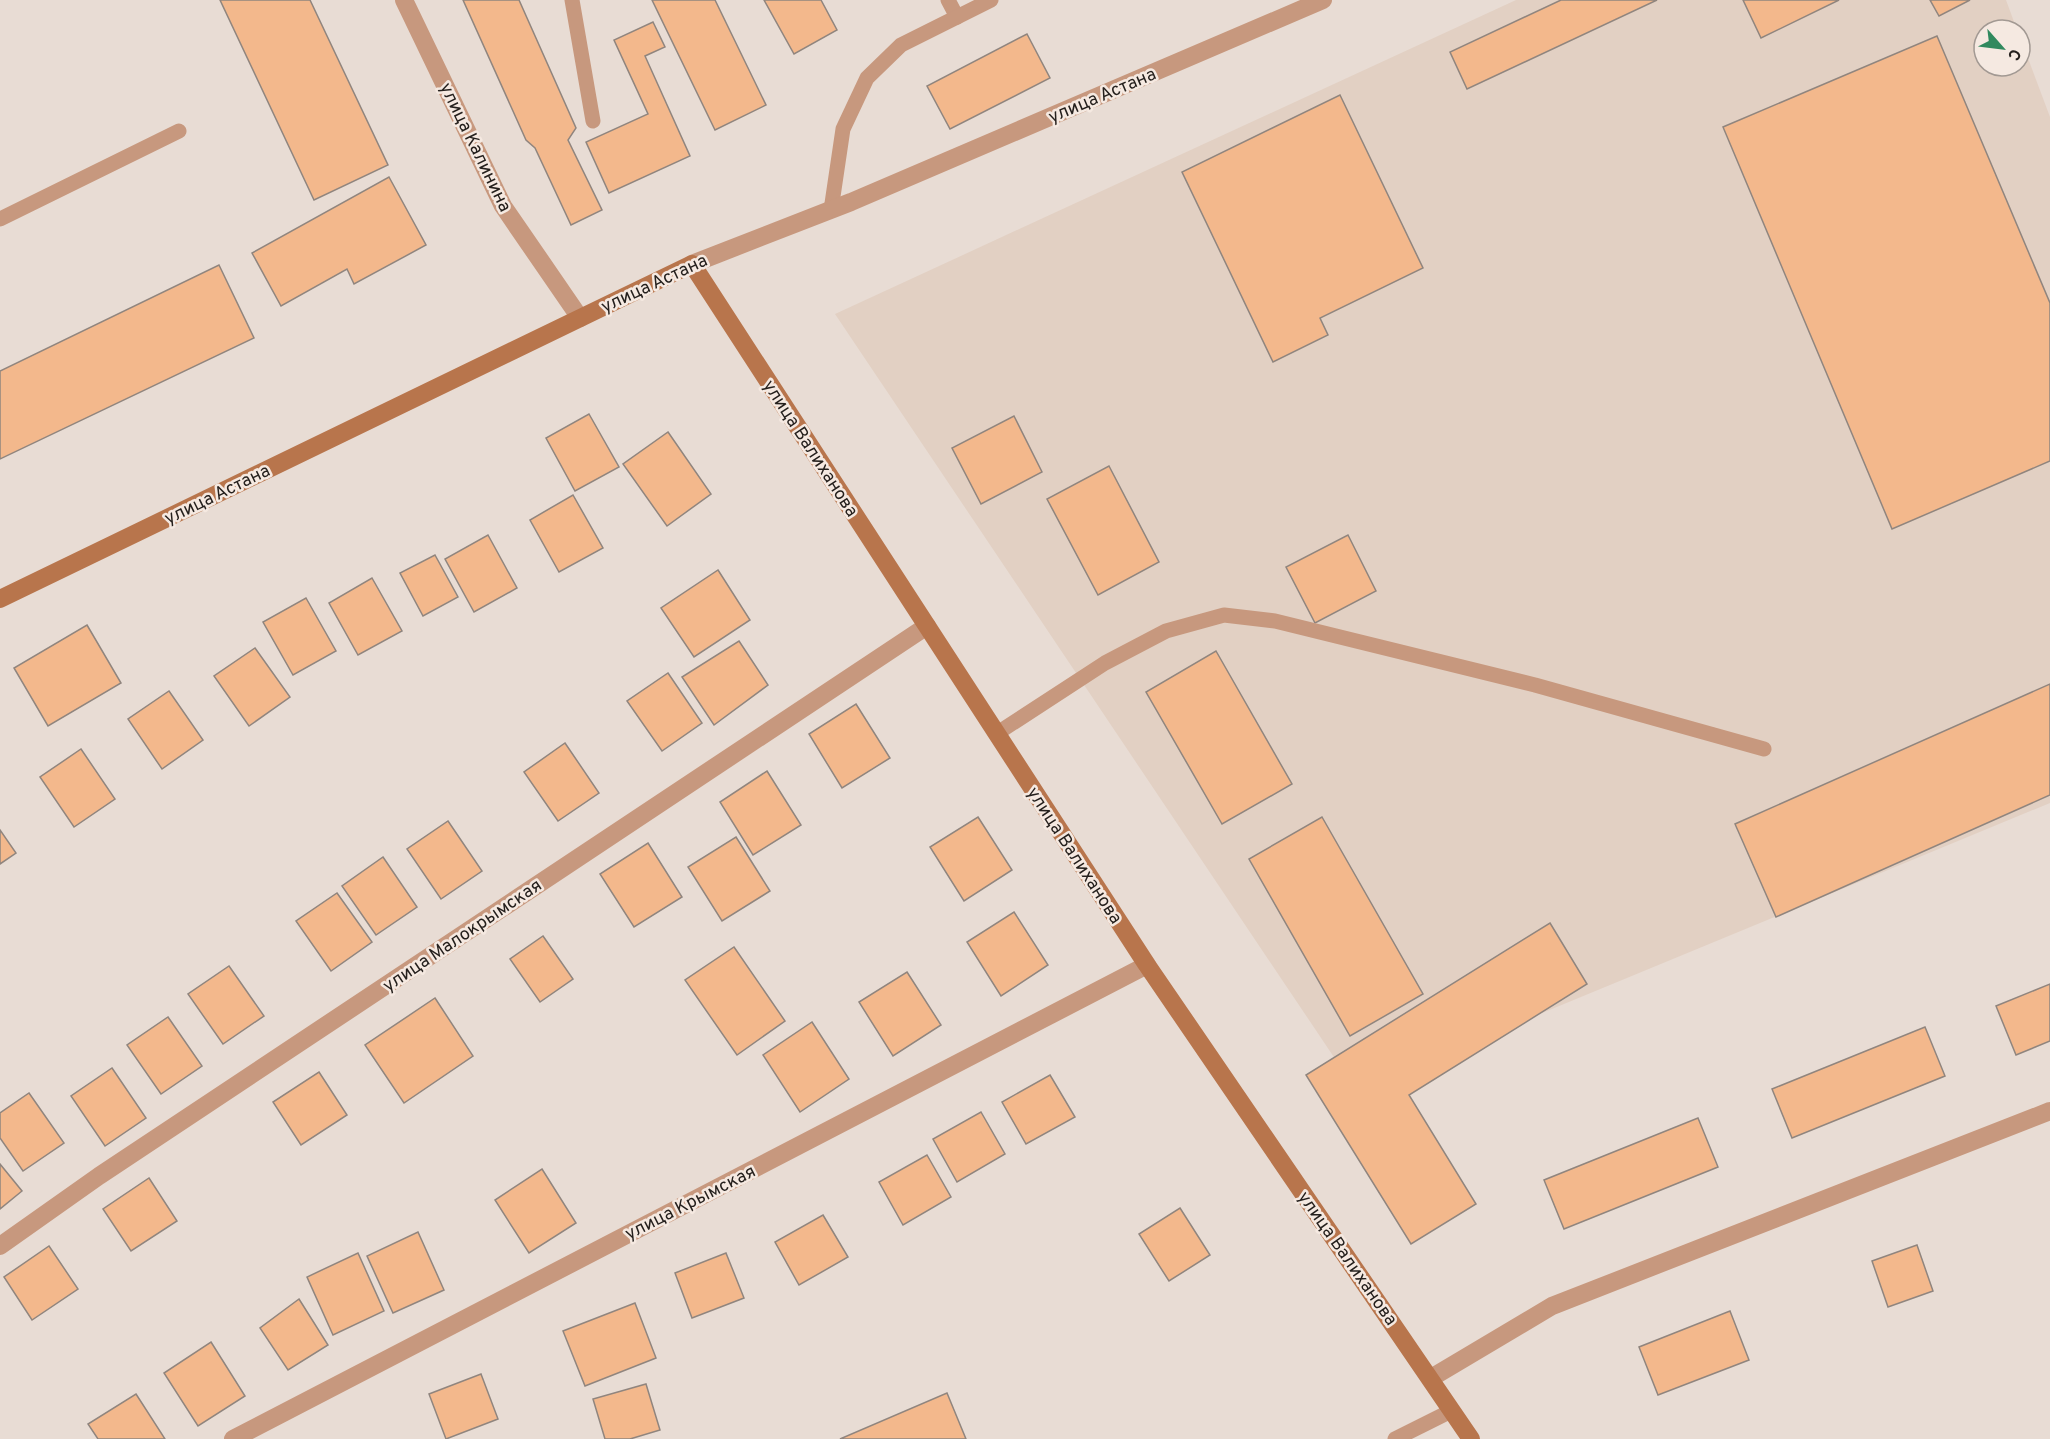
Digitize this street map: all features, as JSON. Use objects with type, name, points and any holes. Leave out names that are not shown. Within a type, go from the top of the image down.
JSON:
[{"type":"main road","name":"улица Астана","points":[[0,599],[692,264]]},
{"type":"main road","name":"улица Валиханова","points":[[692,264],[1146,965],[1471,1439]]},
{"type":"street","name":"улица Калинина","points":[[404,0],[503,206],[580,318]]},
{"type":"street","name":"улица Астана","points":[[692,264],[831,210],[1323,0]]},
{"type":"street","name":"улица Малокрымская","points":[[0,1246],[109,1170],[927,626]]},
{"type":"street","name":"улица Крымская","points":[[232,1439],[1146,965]]},
{"type":"street","points":[[1431,1378],[1552,1306],[2050,1111]]},
{"type":"lane","points":[[572,0],[592,121]]},
{"type":"lane","points":[[948,0],[957,17]]},
{"type":"lane","points":[[831,210],[843,129],[867,78],[901,45],[992,0]]},
{"type":"lane","points":[[0,219],[179,131]]},
{"type":"lane","points":[[996,734],[1104,663],[1166,631],[1224,615],[1275,621],[1524,683],[1764,748]]},
{"type":"lane","points":[[1395,1439],[1451,1411]]},
{"type":"shaded area","points":[[1516,0],[2006,0],[2013,18],[1972,18],[1972,78],[2032,78],[2032,69],[2050,117],[2050,803],[1356,1090],[835,314]]},
{"type":"building","points":[[220,0],[310,0],[388,165],[314,200]]},
{"type":"building","points":[[463,0],[519,0],[576,128],[568,140],[602,210],[571,225],[535,148],[526,140]]},
{"type":"building","points":[[652,0],[715,0],[766,105],[715,130]]},
{"type":"building","points":[[764,0],[821,0],[837,30],[794,54]]},
{"type":"building","points":[[1561,0],[1657,0],[1467,89],[1450,52]]},
{"type":"building","points":[[1743,0],[1839,0],[1761,38]]},
{"type":"building","points":[[1930,0],[1970,0],[1939,16]]},
{"type":"building","points":[[653,22],[665,47],[645,56],[690,156],[609,193],[586,142],[648,114],[614,40]]},
{"type":"building","points":[[1027,34],[1050,78],[950,129],[927,86]]},
{"type":"building","points":[[1937,36],[2050,303],[2050,461],[1892,529],[1723,127]]},
{"type":"building","points":[[1340,95],[1423,268],[1320,318],[1328,335],[1273,362],[1182,172]]},
{"type":"building","points":[[389,177],[426,245],[354,284],[347,269],[281,306],[252,253]]},
{"type":"building","points":[[219,265],[254,338],[0,459],[0,371]]},
{"type":"building","points":[[589,414],[619,467],[575,491],[546,438]]},
{"type":"building","points":[[1014,416],[1042,472],[981,504],[952,448]]},
{"type":"building","points":[[668,432],[711,494],[667,526],[623,464]]},
{"type":"building","points":[[1109,466],[1159,562],[1098,595],[1047,499]]},
{"type":"building","points":[[573,495],[603,548],[559,572],[530,520]]},
{"type":"building","points":[[488,535],[517,588],[474,612],[445,559]]},
{"type":"building","points":[[1348,535],[1376,591],[1315,623],[1286,567]]},
{"type":"building","points":[[435,555],[458,597],[423,616],[400,573]]},
{"type":"building","points":[[718,570],[750,620],[694,657],[661,608]]},
{"type":"building","points":[[372,578],[402,631],[358,655],[329,603]]},
{"type":"building","points":[[306,598],[336,651],[293,675],[263,622]]},
{"type":"building","points":[[87,625],[121,683],[48,726],[14,668]]},
{"type":"building","points":[[739,641],[768,685],[714,725],[682,677]]},
{"type":"building","points":[[255,648],[290,697],[249,726],[214,676]]},
{"type":"building","points":[[1216,651],[1292,784],[1222,824],[1146,692]]},
{"type":"building","points":[[668,673],[702,723],[662,751],[627,701]]},
{"type":"building","points":[[2050,684],[2050,795],[1776,917],[1735,824]]},
{"type":"building","points":[[169,691],[203,740],[162,769],[128,719]]},
{"type":"building","points":[[856,704],[890,758],[842,788],[809,734]]},
{"type":"building","points":[[565,743],[599,793],[558,821],[524,772]]},
{"type":"building","points":[[81,749],[115,799],[74,827],[40,777]]},
{"type":"building","points":[[767,771],[801,825],[753,855],[720,802]]},
{"type":"building","points":[[978,817],[1012,870],[964,901],[930,847]]},
{"type":"building","points":[[1322,817],[1423,994],[1350,1036],[1249,859]]},
{"type":"building","points":[[448,821],[482,871],[441,899],[407,849]]},
{"type":"building","points":[[0,830],[16,853],[0,864]]},
{"type":"building","points":[[736,837],[770,891],[722,921],[688,867]]},
{"type":"building","points":[[648,843],[682,897],[634,927],[600,874]]},
{"type":"building","points":[[383,857],[417,907],[376,935],[342,886]]},
{"type":"building","points":[[337,893],[372,942],[331,971],[296,921]]},
{"type":"building","points":[[1014,912],[1048,965],[1001,996],[967,942]]},
{"type":"building","points":[[1550,923],[1587,984],[1409,1095],[1476,1204],[1411,1244],[1306,1075]]},
{"type":"building","points":[[543,936],[573,979],[540,1002],[510,959]]},
{"type":"building","points":[[734,947],[785,1021],[737,1055],[685,980]]},
{"type":"building","points":[[229,966],[264,1016],[223,1044],[188,994]]},
{"type":"building","points":[[907,972],[941,1025],[893,1056],[859,1002]]},
{"type":"building","points":[[2050,984],[2050,1041],[2016,1055],[1996,1006]]},
{"type":"building","points":[[435,998],[473,1056],[404,1103],[365,1045]]},
{"type":"building","points":[[168,1017],[202,1066],[161,1094],[127,1045]]},
{"type":"building","points":[[812,1022],[849,1079],[800,1112],[763,1055]]},
{"type":"building","points":[[1925,1027],[1945,1076],[1792,1138],[1772,1089]]},
{"type":"building","points":[[112,1068],[146,1118],[105,1146],[71,1096]]},
{"type":"building","points":[[319,1072],[347,1115],[301,1145],[273,1102]]},
{"type":"building","points":[[1050,1075],[1075,1117],[1026,1144],[1002,1102]]},
{"type":"building","points":[[29,1093],[64,1143],[23,1171],[0,1138],[0,1113]]},
{"type":"building","points":[[981,1112],[1005,1154],[957,1182],[933,1139]]},
{"type":"building","points":[[1698,1118],[1718,1167],[1564,1229],[1544,1180]]},
{"type":"building","points":[[927,1155],[951,1197],[903,1225],[879,1182]]},
{"type":"building","points":[[0,1164],[22,1191],[0,1209]]},
{"type":"building","points":[[542,1169],[576,1223],[529,1253],[495,1200]]},
{"type":"building","points":[[149,1178],[177,1221],[131,1251],[103,1209]]},
{"type":"building","points":[[1180,1208],[1210,1255],[1169,1281],[1139,1234]]},
{"type":"building","points":[[823,1215],[848,1257],[799,1285],[775,1242]]},
{"type":"building","points":[[418,1232],[444,1290],[393,1313],[367,1256]]},
{"type":"building","points":[[1917,1245],[1933,1291],[1888,1307],[1872,1261]]},
{"type":"building","points":[[49,1246],[78,1289],[32,1320],[4,1277]]},
{"type":"building","points":[[358,1253],[384,1311],[333,1335],[307,1277]]},
{"type":"building","points":[[726,1253],[744,1298],[692,1318],[675,1273]]},
{"type":"building","points":[[299,1299],[328,1345],[288,1370],[260,1328]]},
{"type":"building","points":[[635,1303],[656,1358],[585,1386],[563,1331]]},
{"type":"building","points":[[1730,1311],[1749,1360],[1658,1395],[1639,1347]]},
{"type":"building","points":[[211,1342],[245,1396],[198,1426],[164,1373]]},
{"type":"building","points":[[481,1374],[498,1419],[446,1439],[429,1394]]},
{"type":"building","points":[[646,1384],[660,1430],[630,1439],[605,1439],[593,1399]]},
{"type":"building","points":[[947,1393],[966,1439],[840,1439]]},
{"type":"building","points":[[136,1394],[165,1439],[98,1439],[88,1424]]}]
